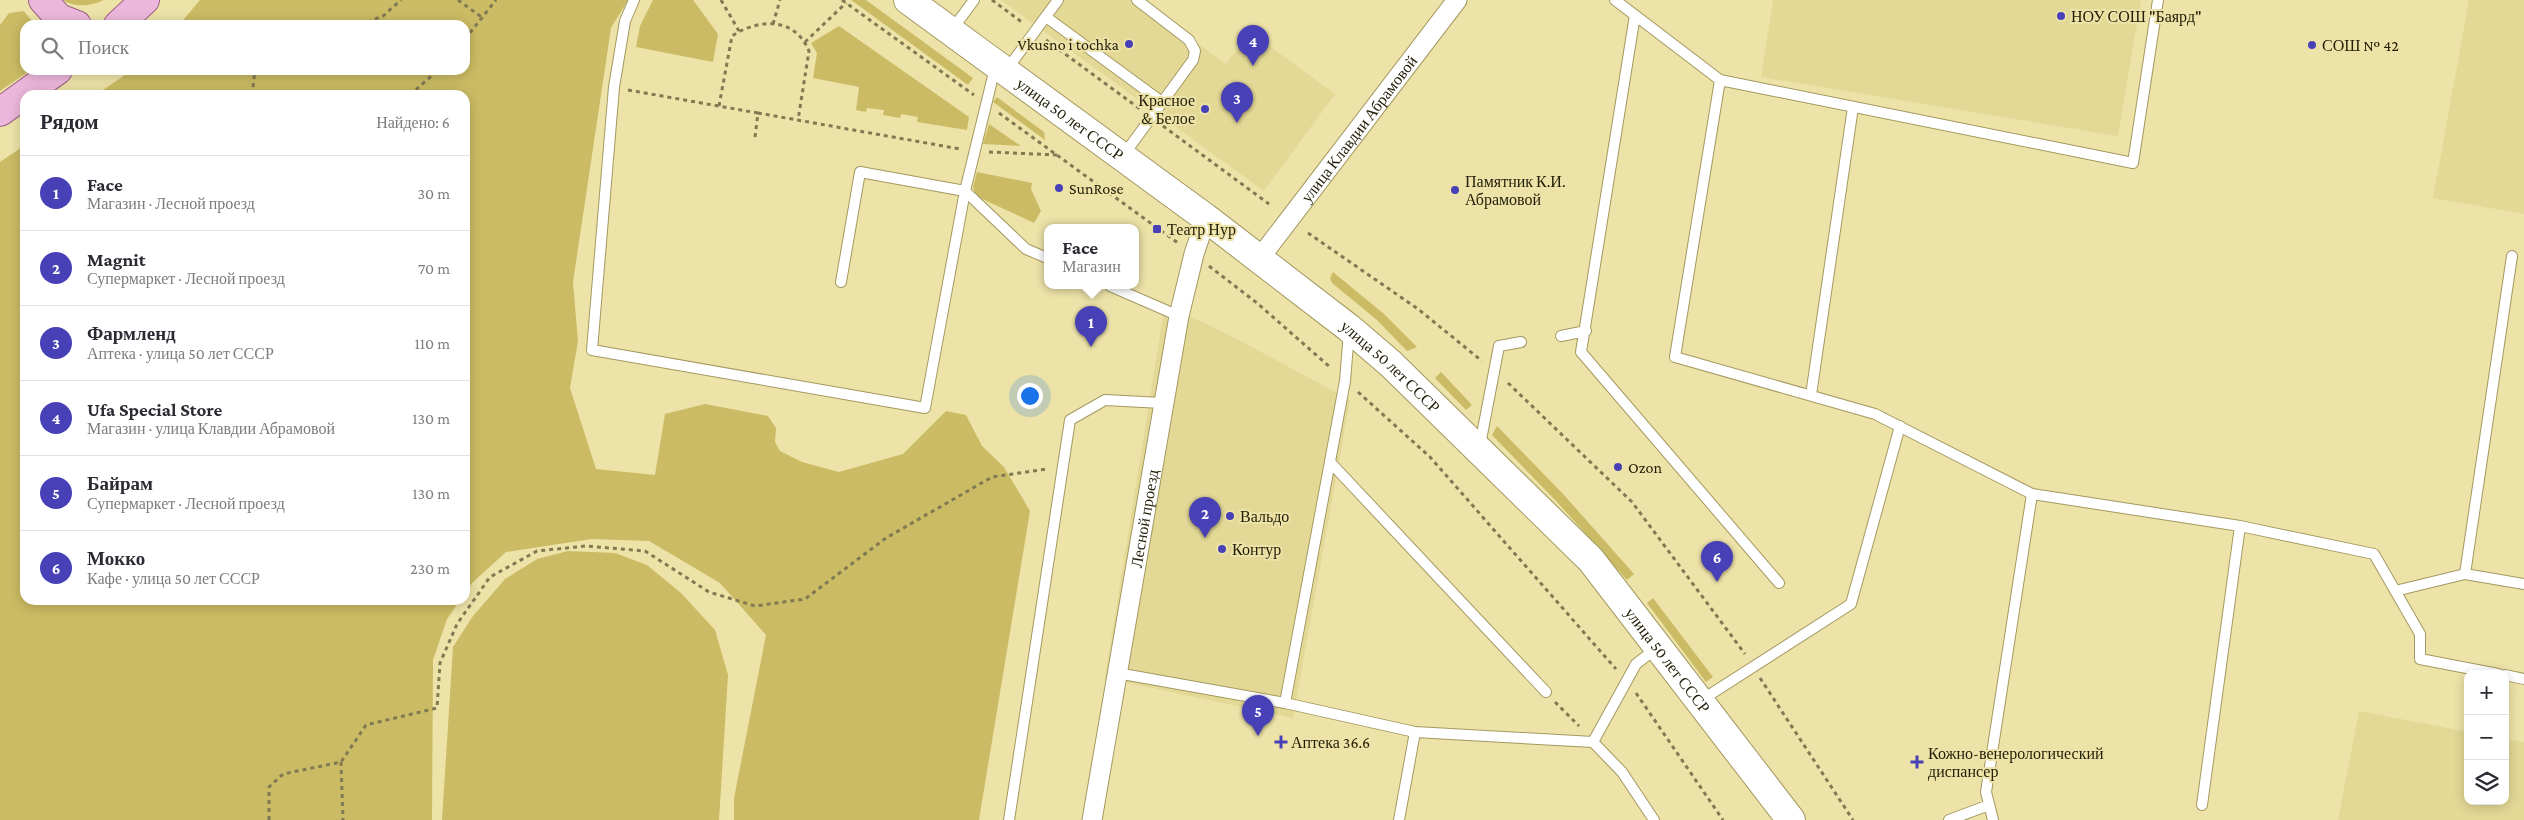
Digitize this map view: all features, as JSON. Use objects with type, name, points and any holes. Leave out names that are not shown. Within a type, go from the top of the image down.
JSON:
[{"type":"main road","points":[[43,0],[59,18],[64,20]]},
{"type":"main road","points":[[121,20],[145,0]]},
{"type":"main road","name":"улица 50 лет СССР","points":[[908,0],[1206,218],[1349,328],[1391,364],[1591,560],[1791,820]]},
{"type":"main road","points":[[30,90],[51,75]]},
{"type":"main road","points":[[0,112],[20,98]]},
{"type":"street","name":"улица Клавдии Абрамовой","points":[[1259,258],[1457,0]]},
{"type":"street","name":"Лесной проезд","points":[[1092,820],[1162,404],[1179,316],[1194,254],[1206,218]]},
{"type":"lane","points":[[634,0],[625,21],[614,87],[592,350],[925,408],[965,191],[987,104],[1000,69],[1035,32],[1058,0]]},
{"type":"lane","points":[[950,31],[974,0]]},
{"type":"lane","points":[[1123,157],[1193,60],[1195,51],[1189,40],[1137,0]]},
{"type":"lane","points":[[1615,0],[1720,80],[2133,163],[2158,0]]},
{"type":"lane","points":[[1635,15],[1586,331],[1581,352],[1779,582]]},
{"type":"lane","points":[[1046,17],[1162,102]]},
{"type":"lane","points":[[1720,80],[1675,357],[1875,414],[2032,494],[2240,526],[2374,554],[2420,634],[2420,659],[2477,670]]},
{"type":"lane","points":[[1811,395],[1853,107]]},
{"type":"lane","points":[[841,282],[860,172],[965,191],[1026,249],[1044,257]]},
{"type":"lane","points":[[2465,574],[2512,256]]},
{"type":"lane","points":[[1117,289],[1179,316]]},
{"type":"lane","points":[[1284,703],[1345,381],[1349,328]]},
{"type":"lane","points":[[1561,336],[1586,331]]},
{"type":"lane","points":[[1479,450],[1499,346],[1521,342]]},
{"type":"lane","points":[[1009,820],[1070,420],[1105,400],[1162,404]]},
{"type":"lane","points":[[1700,702],[1851,604],[1900,426]]},
{"type":"lane","points":[[1330,462],[1546,692]]},
{"type":"lane","points":[[1993,820],[1986,792],[2032,494]]},
{"type":"lane","points":[[2202,805],[2240,526]]},
{"type":"lane","points":[[2395,591],[2465,574],[2524,584]]},
{"type":"lane","points":[[1593,742],[1636,664],[1658,647]]},
{"type":"lane","points":[[1117,673],[1284,703],[1415,732],[1593,742],[1622,772],[1654,820]]},
{"type":"lane","points":[[2509,676],[2524,679]]},
{"type":"lane","points":[[1399,820],[1415,732]]},
{"type":"lane","points":[[1949,820],[1989,805]]},
{"type":"path","points":[[373,20],[383,16],[401,0]]},
{"type":"path","points":[[458,0],[483,18]]},
{"type":"path","points":[[470,33],[496,0]]},
{"type":"path","points":[[721,0],[740,31]]},
{"type":"path","points":[[773,24],[780,0]]},
{"type":"path","points":[[614,87],[975,151],[1058,155],[842,0]]},
{"type":"path","points":[[992,0],[1269,204]]},
{"type":"path","points":[[805,42],[846,3]]},
{"type":"path","points":[[719,106],[732,36],[756,23],[773,24],[792,29],[805,42],[809,51],[798,120]]},
{"type":"path","points":[[253,90],[254,75]]},
{"type":"path","points":[[416,90],[432,75]]},
{"type":"path","points":[[755,137],[758,113]]},
{"type":"path","points":[[1308,233],[1418,309],[1495,371],[1632,502],[1753,667],[1853,820]]},
{"type":"path","points":[[1297,337],[1430,457],[1626,681],[1723,820]]},
{"type":"path","points":[[343,820],[341,762],[366,725],[437,708],[440,663],[457,624],[490,577],[537,551],[586,546],[645,551],[709,592],[756,606],[797,600],[805,598],[886,538],[992,477],[1063,467]]},
{"type":"path","points":[[1546,692],[1593,742]]},
{"type":"path","points":[[269,820],[269,788],[283,774],[341,762]]},
{"type":"shaded area","points":[[63,0],[104,0],[94,4],[83,5],[68,3]]},
{"type":"shaded area","points":[[200,0],[628,0],[611,28],[573,282],[578,341],[570,388],[596,469],[655,475],[665,414],[705,404],[768,416],[776,428],[775,442],[780,451],[802,462],[839,472],[903,454],[946,411],[966,415],[982,446],[1004,467],[1030,511],[979,820],[734,820],[734,798],[766,635],[720,583],[649,541],[592,539],[506,552],[470,586],[470,90],[103,90],[125,75],[470,75],[470,20],[183,20]]},
{"type":"shaded area","points":[[653,0],[693,0],[718,34],[713,62],[636,47],[640,26]]},
{"type":"shaded area","points":[[851,0],[866,0],[973,78],[968,85]]},
{"type":"shaded area","points":[[1001,0],[1137,0],[1226,64],[1250,32],[1335,94],[1264,191]]},
{"type":"shaded area","points":[[1773,0],[2141,0],[2118,136],[1761,77]]},
{"type":"shaded area","points":[[2469,0],[2524,0],[2524,214],[2433,198]]},
{"type":"shaded area","points":[[24,11],[31,20],[20,20],[20,75],[24,75],[0,91],[0,25],[9,13]]},
{"type":"shaded area","points":[[839,26],[969,117],[967,130],[917,122],[918,117],[901,114],[900,118],[883,115],[884,110],[867,108],[866,112],[856,110],[859,87],[813,78],[817,53],[811,43]]},
{"type":"shaded area","points":[[997,97],[1044,132],[1045,140],[993,102]]},
{"type":"shaded area","points":[[989,124],[1021,146],[983,144]]},
{"type":"shaded area","points":[[20,148],[20,605],[457,605],[447,619],[433,660],[432,820],[0,820],[0,162]]},
{"type":"shaded area","points":[[977,172],[1032,183],[1031,189],[1041,211],[1034,223],[976,196],[973,187]]},
{"type":"shaded area","points":[[1333,272],[1384,314],[1417,347],[1407,351],[1377,320],[1332,283],[1330,278]]},
{"type":"shaded area","points":[[1165,304],[1237,339],[1350,400],[1293,718],[1105,678]]},
{"type":"shaded area","points":[[1441,372],[1472,405],[1466,410],[1435,378]]},
{"type":"shaded area","points":[[1497,426],[1564,495],[1634,574],[1627,580],[1558,503],[1492,435]]},
{"type":"shaded area","points":[[568,551],[615,553],[647,565],[681,593],[715,630],[728,675],[719,820],[442,820],[453,647],[473,616],[505,579],[537,559]]},
{"type":"shaded area","points":[[1653,598],[1713,677],[1706,682],[1647,603]]},
{"type":"shaded area","points":[[2359,711],[2464,731],[2464,805],[2509,805],[2509,740],[2524,742],[2524,820],[2338,820]]},
{"type":"place","name":"НОУ СОШ \"Баярд\"","points":[[2061,16]]},
{"type":"place","name":"Vkusno i tochka","points":[[1129,44]]},
{"type":"place","name":"СОШ № 42","points":[[2312,45]]},
{"type":"place","name":"Ufa Special Store","points":[[1253,66]]},
{"type":"place","name":"Красное & Белое","points":[[1205,109]]},
{"type":"place","name":"Фармленд","points":[[1237,123]]},
{"type":"place","name":"SunRose","points":[[1059,188]]},
{"type":"place","name":"Памятник К.И. Абрамовой","points":[[1455,190]]},
{"type":"place","name":"Театр Нур","points":[[1157,229]]},
{"type":"place","name":"Face","points":[[1091,347]]},
{"type":"place","name":"Ozon","points":[[1618,467]]},
{"type":"place","name":"Вальдо","points":[[1230,516]]},
{"type":"place","name":"Magnit","points":[[1205,538]]},
{"type":"place","name":"Контур","points":[[1222,549]]},
{"type":"place","name":"Мокко","points":[[1717,582]]},
{"type":"place","name":"Байрам","points":[[1258,736]]},
{"type":"place","name":"Аптека 36.6","points":[[1281,742]]},
{"type":"place","name":"Кожно-венерологический диспансер","points":[[1917,762]]}]
